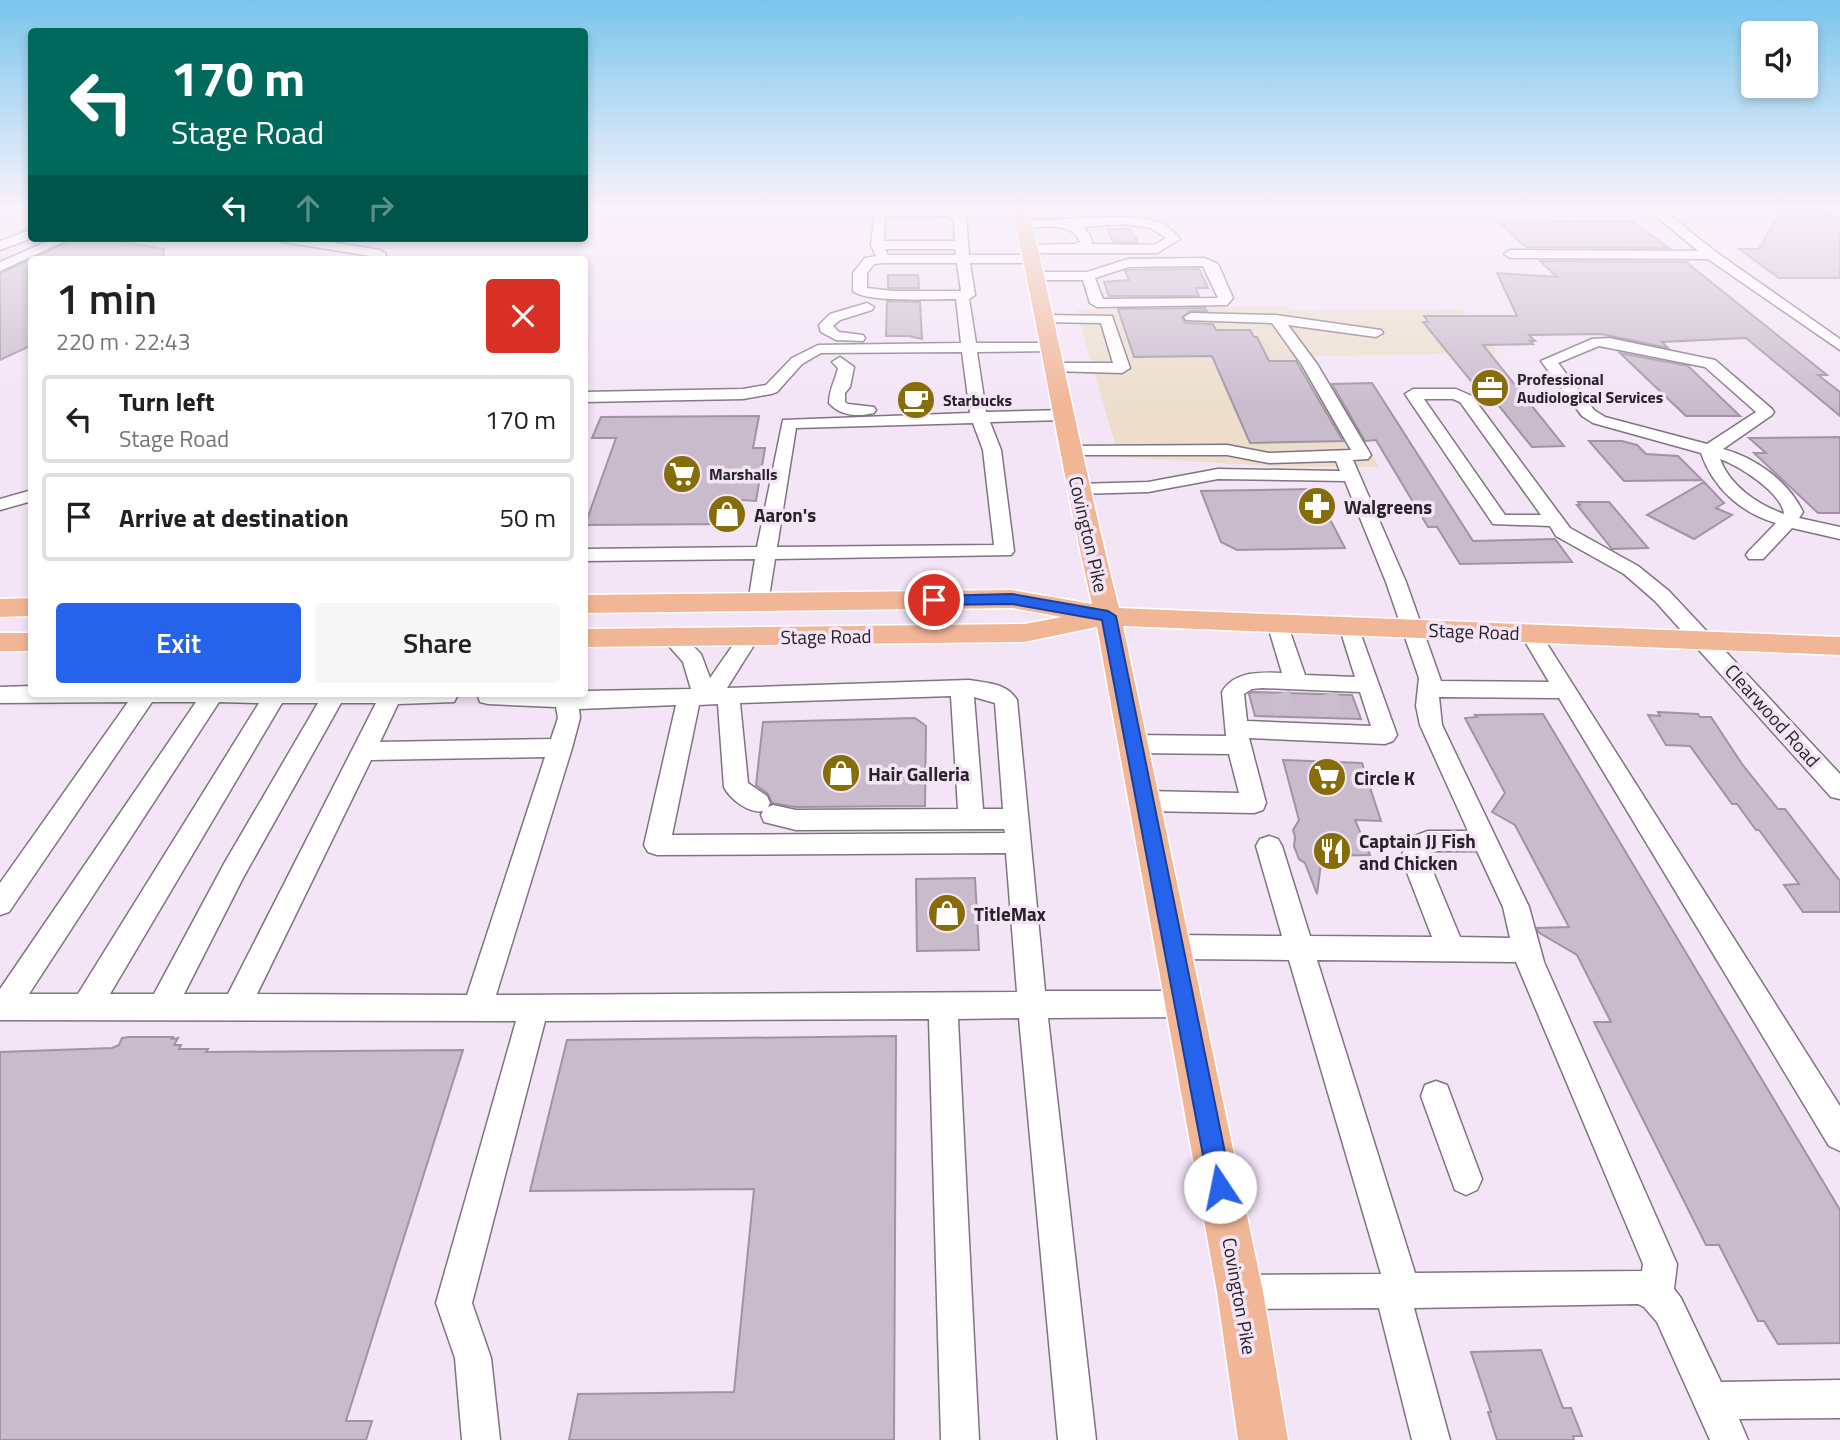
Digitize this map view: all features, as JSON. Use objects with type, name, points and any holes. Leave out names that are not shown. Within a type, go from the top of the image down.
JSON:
[{"type":"main road","name":"Covington Pike","points":[[1036,274],[1077,489],[1108,616],[1185,1004],[1240,1292],[1263,1440]]},
{"type":"main road","name":"Stage Road","points":[[588,604],[1012,599],[1108,616],[1840,646]]},
{"type":"main road","points":[[0,608],[28,607]]},
{"type":"main road","name":"Stage Road","points":[[588,638],[1024,633],[1108,616]]},
{"type":"main road","points":[[0,642],[28,642]]},
{"type":"street","points":[[860,274],[860,291],[893,295],[968,295],[965,274]]},
{"type":"street","points":[[1085,274],[1097,303],[1208,303],[1226,298],[1216,274]]},
{"type":"street","points":[[1088,276],[1093,274]]},
{"type":"street","points":[[1739,274],[1840,346]]},
{"type":"street","points":[[588,555],[1003,551],[992,450],[978,414],[962,295]]},
{"type":"street","points":[[818,349],[813,335],[818,311],[830,307]]},
{"type":"street","points":[[867,307],[835,317],[828,322],[826,329],[830,334],[841,337],[967,342]]},
{"type":"street","points":[[1051,344],[1122,368],[1118,319],[1276,319],[1376,333]]},
{"type":"street","points":[[1709,451],[1766,412],[1710,363],[1609,342],[1597,342],[1549,360],[1588,413],[1599,420],[1709,451],[1730,456],[1752,468],[1772,484],[1788,500],[1794,512],[1756,555]]},
{"type":"street","points":[[840,362],[859,354]]},
{"type":"street","points":[[837,392],[839,407],[851,411],[1064,415]]},
{"type":"street","name":"Clearwood Road","points":[[1555,521],[1500,520],[1413,394],[1456,394],[1466,398],[1563,532],[1631,570],[1662,596],[1840,790]]},
{"type":"street","points":[[758,603],[789,423],[978,414]]},
{"type":"street","points":[[1070,451],[1227,450],[1269,458],[1343,456],[1396,582],[1430,678],[1427,706],[1431,725],[1516,907],[1527,950],[1646,1226],[1660,1264],[1656,1294]]},
{"type":"street","points":[[1709,451],[1721,478],[1747,503],[1777,518],[1840,534]]},
{"type":"street","points":[[1077,489],[1148,486],[1218,474],[1351,476]]},
{"type":"street","points":[[0,505],[28,496]]},
{"type":"street","points":[[1278,623],[1285,685]]},
{"type":"street","points":[[1132,744],[1238,737],[1288,724],[1336,726],[1385,735],[1349,626]]},
{"type":"street","points":[[1530,633],[1840,1135]]},
{"type":"street","points":[[750,637],[707,697],[657,845],[1018,831]]},
{"type":"street","points":[[673,638],[693,659],[736,787],[765,809],[796,820],[971,820],[1018,831]]},
{"type":"street","points":[[1144,801],[1254,803],[1238,737],[1233,692],[1238,685],[1248,681],[1325,688],[1369,685]]},
{"type":"street","points":[[962,689],[971,820]]},
{"type":"street","points":[[544,697],[566,701],[962,689],[997,693],[1006,700],[1032,1004]]},
{"type":"street","points":[[1429,689],[1565,690]]},
{"type":"street","points":[[0,695],[28,695]]},
{"type":"street","points":[[0,904],[144,697]]},
{"type":"street","points":[[2,1007],[211,697]]},
{"type":"street","points":[[86,1007],[274,697]]},
{"type":"street","points":[[162,1007],[234,870],[333,697]]},
{"type":"street","points":[[236,1007],[390,697]]},
{"type":"street","points":[[2,1007],[477,1008],[569,718],[566,701]]},
{"type":"street","points":[[364,751],[560,748]]},
{"type":"street","points":[[1451,949],[1414,857],[1418,845],[1428,841],[1485,841]]},
{"type":"street","points":[[1269,846],[1301,948],[1398,1291],[1431,1440]]},
{"type":"street","points":[[1173,947],[1527,950]]},
{"type":"street","points":[[943,1005],[960,1440]]},
{"type":"street","points":[[481,1440],[472,1358],[454,1303],[534,1007]]},
{"type":"street","points":[[1436,1096],[1466,1179]]},
{"type":"street","points":[[1240,1292],[1638,1287],[1656,1294],[1669,1310],[1730,1440]]},
{"type":"street","points":[[1712,1401],[1840,1399]]},
{"type":"lane","points":[[588,397],[743,394],[771,389],[797,361],[818,349],[859,354],[967,342],[1051,344],[1118,319]]},
{"type":"lane","points":[[1276,319],[1309,364],[1362,455],[1343,456]]},
{"type":"lane","points":[[837,392],[831,387],[834,367],[840,362]]},
{"type":"lane","points":[[1032,1004],[1077,1440]]},
{"type":"lane","points":[[477,1008],[1185,1004]]},
{"type":"shaded area","points":[[1287,306],[1290,311],[1462,309],[1498,353],[1314,356],[1379,467],[1289,467],[1119,457],[1076,310]]},
{"type":"building","points":[[0,274],[28,274],[28,347],[0,360]]},
{"type":"building","points":[[1126,274],[1201,274],[1208,288],[1196,288],[1199,296],[1109,296],[1104,282],[1129,280]]},
{"type":"building","points":[[1498,274],[1557,277],[1554,274],[1701,274],[1827,375],[1818,375],[1840,392],[1840,416],[1746,338],[1662,342],[1668,348],[1601,334],[1529,335],[1535,341],[1530,341],[1533,344],[1483,345],[1564,446],[1532,447],[1479,381],[1471,381],[1423,322],[1428,322],[1424,316],[1517,316]]},
{"type":"building","points":[[1774,274],[1840,274],[1840,278],[1779,278]]},
{"type":"building","points":[[888,275],[918,275],[919,288],[888,288]]},
{"type":"building","points":[[887,301],[920,302],[922,339],[886,336]]},
{"type":"building","points":[[1205,308],[1207,311],[1190,311],[1182,318],[1186,323],[1213,324],[1216,330],[1250,330],[1254,337],[1257,337],[1269,361],[1296,361],[1343,441],[1250,443],[1212,356],[1134,357],[1118,309]]},
{"type":"building","points":[[1620,353],[1688,366],[1740,416],[1686,416]]},
{"type":"building","points":[[1372,383],[1473,541],[1555,539],[1572,562],[1460,564],[1437,527],[1428,527],[1376,440],[1365,441],[1332,384]]},
{"type":"building","name":"Marshalls","points":[[759,416],[753,448],[765,448],[756,501],[742,500],[738,524],[588,525],[588,517],[616,438],[592,438],[601,417]]},
{"type":"building","points":[[1840,437],[1840,513],[1818,513],[1754,453],[1766,453],[1749,438]]},
{"type":"building","points":[[1589,441],[1622,441],[1637,445],[1646,454],[1678,456],[1702,480],[1624,481]]},
{"type":"building","points":[[1704,482],[1724,503],[1716,508],[1732,515],[1694,539],[1647,515]]},
{"type":"building","name":"Walgreens","points":[[1314,489],[1345,548],[1237,550],[1221,542],[1201,491]]},
{"type":"building","points":[[1578,502],[1609,502],[1648,548],[1612,549],[1577,505],[1580,505]]},
{"type":"building","name":"Circle K","points":[[1249,694],[1352,695],[1361,719],[1255,716]]},
{"type":"building","points":[[1658,712],[1711,717],[1742,764],[1778,809],[1785,809],[1840,881],[1840,912],[1803,912],[1784,885],[1799,884],[1759,830],[1756,830],[1737,804],[1732,804],[1690,746],[1666,745],[1648,715],[1660,716]]},
{"type":"building","points":[[1543,714],[1840,1210],[1840,1343],[1778,1344],[1764,1321],[1758,1321],[1719,1245],[1706,1245],[1594,1022],[1611,1022],[1577,955],[1538,932],[1537,928],[1569,927],[1515,825],[1492,812],[1505,793],[1465,718],[1477,717],[1475,715]]},
{"type":"building","name":"Hair Galleria","points":[[915,718],[926,726],[925,806],[796,807],[772,803],[768,794],[756,785],[763,722]]},
{"type":"building","points":[[1283,760],[1362,763],[1381,821],[1355,820],[1370,855],[1322,856],[1317,894],[1305,863],[1299,859],[1294,846],[1293,830],[1299,820]]},
{"type":"building","name":"TitleMax","points":[[975,878],[979,950],[917,951],[916,879]]},
{"type":"building","points":[[896,1036],[894,1440],[569,1440],[578,1394],[734,1392],[754,1189],[530,1191],[567,1040]]},
{"type":"building","points":[[173,1037],[172,1039],[178,1038],[174,1045],[181,1045],[179,1049],[208,1049],[206,1052],[463,1050],[346,1421],[372,1421],[366,1440],[0,1440],[0,1052],[112,1048],[119,1045],[122,1038]]},
{"type":"building","points":[[1541,1350],[1563,1408],[1571,1408],[1582,1436],[1573,1436],[1574,1440],[1497,1440],[1488,1412],[1491,1412],[1471,1352]]},
{"type":"tunnel","points":[[1280,693],[1286,717]]},
{"type":"tunnel","points":[[1327,694],[1333,719]]},
{"type":"place","name":"Professional Audiological Services","points":[[1490,388]]},
{"type":"place","name":"Starbucks","points":[[916,400]]},
{"type":"place","name":"Marshalls","points":[[682,474]]},
{"type":"place","name":"Walgreens","points":[[1317,506]]},
{"type":"place","name":"Aaron's","points":[[727,514]]},
{"type":"place","name":"Hair Galleria","points":[[841,773]]},
{"type":"place","name":"Circle K","points":[[1327,777]]},
{"type":"place","name":"Captain JJ Fish and Chicken","points":[[1332,851]]},
{"type":"place","name":"TitleMax","points":[[947,913]]},
{"type":"route","points":[[934,600],[1012,599],[1108,616],[1220,1187]]}]
